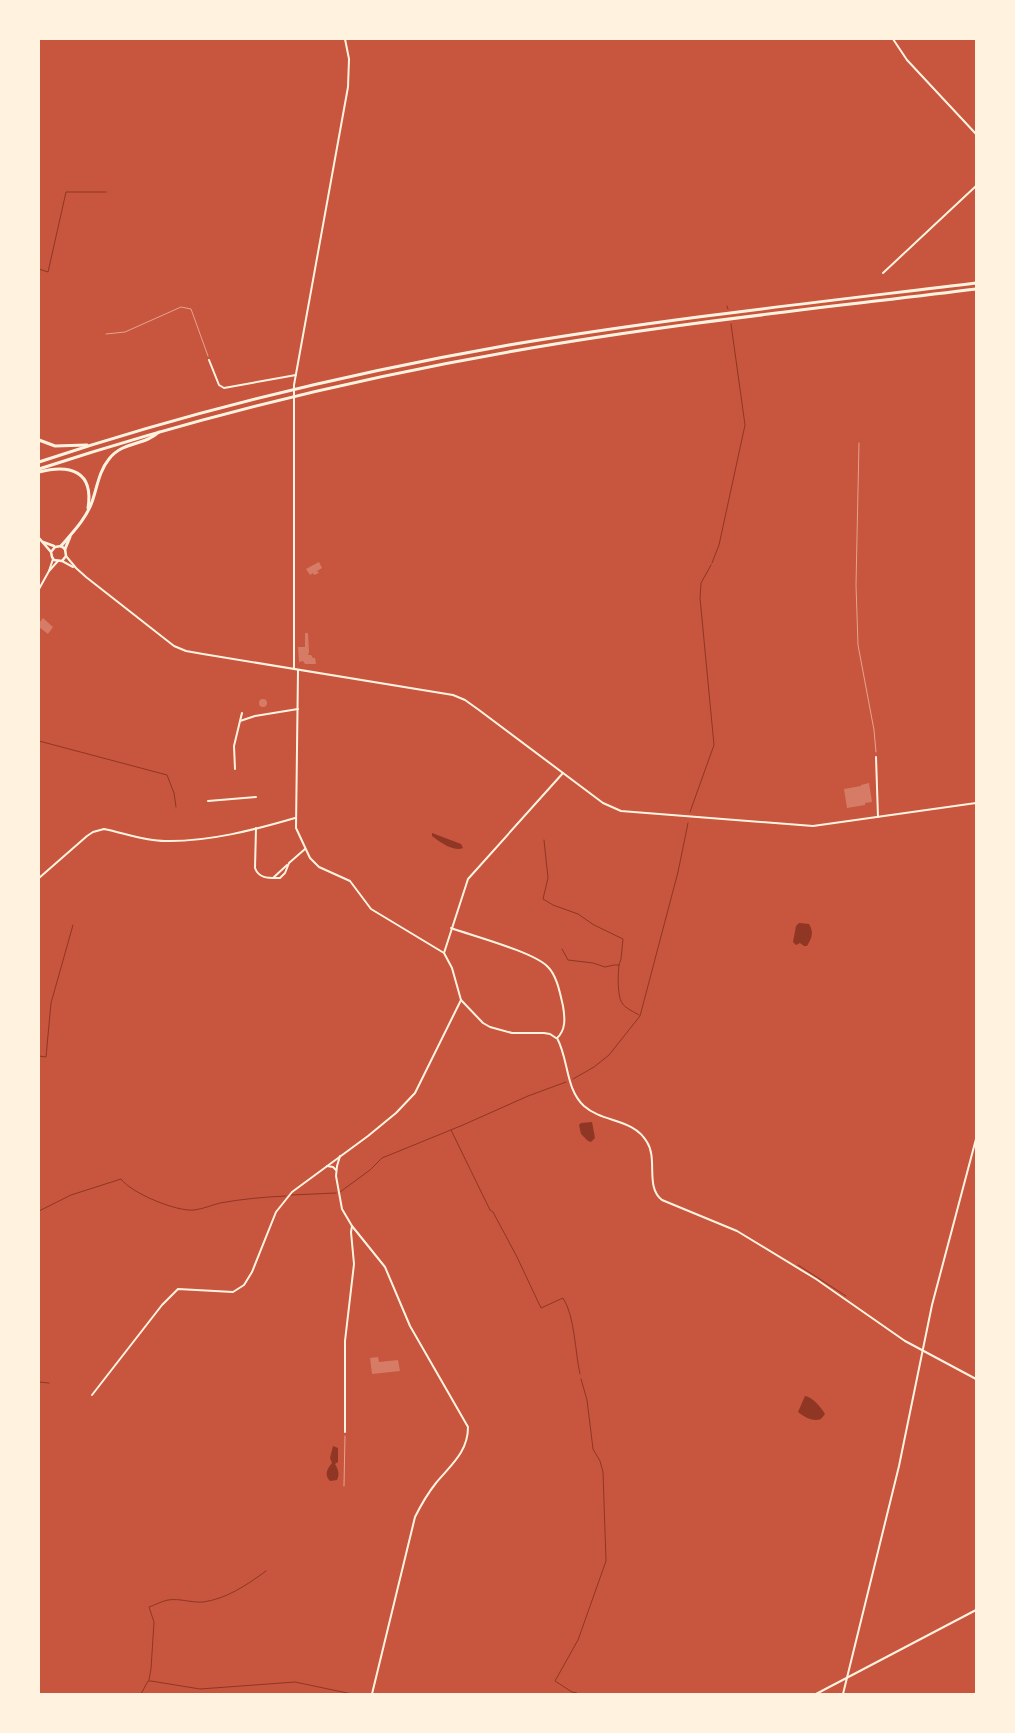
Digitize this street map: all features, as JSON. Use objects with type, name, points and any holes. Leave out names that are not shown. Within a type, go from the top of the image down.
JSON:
[{"type":"highway","points":[[39,462],[93,444],[298,389],[452,356],[609,330],[976,283]]},
{"type":"highway","points":[[39,470],[159,432],[290,397],[451,362],[621,334],[976,289]]},
{"type":"highway","points":[[61,546],[88,511],[103,468],[110,458],[121,448],[154,437],[159,432]]},
{"type":"highway","points":[[39,440],[55,446],[93,444]]},
{"type":"highway","points":[[39,470],[62,468],[77,473],[84,480],[89,490],[88,511]]},
{"type":"highway","points":[[65,549],[70,536]]},
{"type":"main road","points":[[39,538],[51,552],[53,559],[58,562],[62,561],[66,556],[65,549],[61,546],[55,547],[42,541]]},
{"type":"main road","points":[[51,552],[55,547]]},
{"type":"street","points":[[294,669],[294,385],[348,87],[349,59],[345,39]]},
{"type":"street","points":[[893,39],[907,60],[976,134]]},
{"type":"street","points":[[883,273],[976,186]]},
{"type":"street","points":[[209,360],[219,385],[224,388],[296,375]]},
{"type":"street","points":[[66,556],[76,568],[174,646],[186,651],[203,654],[453,694],[479,710],[603,802],[621,811],[813,826],[976,803]]},
{"type":"street","points":[[39,590],[49,572],[53,559]]},
{"type":"street","points":[[62,561],[76,568]]},
{"type":"street","points":[[49,572],[58,562]]},
{"type":"street","points":[[298,670],[295,818],[296,828],[315,864],[353,884],[371,909],[444,953],[452,968],[461,1000],[483,1022],[490,1027],[512,1033],[550,1034],[557,1038],[570,1083],[582,1104],[600,1115],[631,1127],[648,1144],[651,1154],[654,1188],[658,1197],[737,1231],[816,1279],[923,1352],[976,1379]]},
{"type":"street","points":[[240,721],[255,716],[298,709]]},
{"type":"street","points":[[235,769],[234,746],[242,713]]},
{"type":"street","points":[[876,757],[878,817]]},
{"type":"street","points":[[444,953],[444,948],[468,879],[563,773]]},
{"type":"street","points":[[208,801],[256,797]]},
{"type":"street","points":[[39,878],[86,836],[98,830],[163,841],[194,840],[295,818]]},
{"type":"street","points":[[256,828],[255,868],[257,874],[280,878],[289,863]]},
{"type":"street","points":[[273,878],[305,848]]},
{"type":"street","points":[[451,928],[535,958],[549,968],[559,991],[564,1015],[562,1034],[557,1038]]},
{"type":"street","points":[[439,949],[444,948]]},
{"type":"street","points":[[92,1395],[162,1305],[178,1289],[233,1292],[244,1285],[252,1272],[276,1212],[292,1192],[396,1113],[415,1093],[461,1000]]},
{"type":"street","points":[[843,1694],[896,1475],[932,1305],[976,1138]]},
{"type":"street","points":[[340,1156],[336,1170],[342,1209],[352,1226],[385,1267],[410,1326],[468,1427],[466,1443],[461,1454],[432,1488],[415,1517],[372,1694]]},
{"type":"street","points":[[327,1166],[334,1167],[336,1170]]},
{"type":"street","points":[[345,1432],[345,1341],[354,1264],[352,1226]]},
{"type":"street","points":[[816,1694],[976,1610]]},
{"type":"path","points":[[106,334],[125,332],[181,307],[186,307],[191,309],[209,360]]},
{"type":"path","points":[[859,443],[856,585],[858,645],[874,730],[876,757]]},
{"type":"path","points":[[344,1486],[345,1432]]},
{"type":"shaded area","points":[[432,833],[461,844],[463,848],[455,849],[447,846],[432,836]]},
{"type":"shaded area","points":[[799,923],[809,924],[811,927],[812,935],[807,946],[800,943],[796,945],[793,942],[796,926]]},
{"type":"shaded area","points":[[592,1122],[595,1138],[591,1142],[581,1134],[579,1125]]},
{"type":"shaded area","points":[[805,1396],[819,1405],[825,1414],[821,1419],[812,1419],[798,1412]]},
{"type":"shaded area","points":[[333,1446],[338,1448],[338,1462],[335,1464],[338,1476],[337,1480],[330,1481],[327,1474],[332,1463],[330,1458]]},
{"type":"building","points":[[319,562],[322,568],[317,571],[319,573],[310,575],[306,569]]},
{"type":"building","points":[[43,618],[53,627],[48,634],[39,627],[39,623]]},
{"type":"building","points":[[305,633],[308,633],[308,655],[315,658],[316,664],[299,662],[298,647],[305,647]]},
{"type":"building","points":[[263,699],[267,703],[263,707],[259,703]]},
{"type":"building","points":[[869,783],[872,802],[847,808],[844,789]]},
{"type":"building","points":[[378,1357],[379,1362],[398,1360],[400,1371],[372,1374],[370,1358]]},
{"type":"waterway","points":[[39,269],[48,272],[66,192],[106,192]]},
{"type":"waterway","points":[[712,563],[719,545],[745,425],[731,324]]},
{"type":"waterway","points":[[690,812],[714,745],[700,598],[701,583],[711,565]]},
{"type":"waterway","points":[[39,741],[167,775],[174,793],[176,807]]},
{"type":"waterway","points":[[573,1079],[594,1067],[609,1055],[640,1016],[678,872],[688,823]]},
{"type":"waterway","points":[[544,840],[548,878],[543,899],[553,905],[578,914],[594,925],[623,939],[619,965]]},
{"type":"waterway","points":[[39,1056],[46,1057],[51,1003],[73,925]]},
{"type":"waterway","points":[[562,949],[568,960],[593,963],[605,967],[619,965],[618,984],[620,999],[625,1007],[639,1015]]},
{"type":"waterway","points":[[340,1192],[370,1170],[382,1158],[528,1096],[566,1082]]},
{"type":"waterway","points":[[451,1130],[490,1210],[493,1212],[517,1257],[541,1308],[563,1298],[570,1315],[580,1374]]},
{"type":"waterway","points":[[39,1211],[71,1195],[121,1179],[134,1190],[144,1195],[166,1205],[186,1210],[194,1210],[236,1200],[286,1196]]},
{"type":"waterway","points":[[291,1195],[336,1193]]},
{"type":"waterway","points":[[798,1265],[846,1296]]},
{"type":"waterway","points":[[578,1694],[555,1681],[578,1640],[606,1561],[603,1472],[600,1461],[593,1449],[587,1400],[581,1379]]},
{"type":"waterway","points":[[39,1382],[49,1383]]},
{"type":"waterway","points":[[149,1680],[154,1622],[149,1607],[168,1600],[203,1602],[220,1598],[244,1586],[266,1571]]},
{"type":"waterway","points":[[141,1694],[148,1681],[200,1689],[295,1682],[352,1694]]}]
